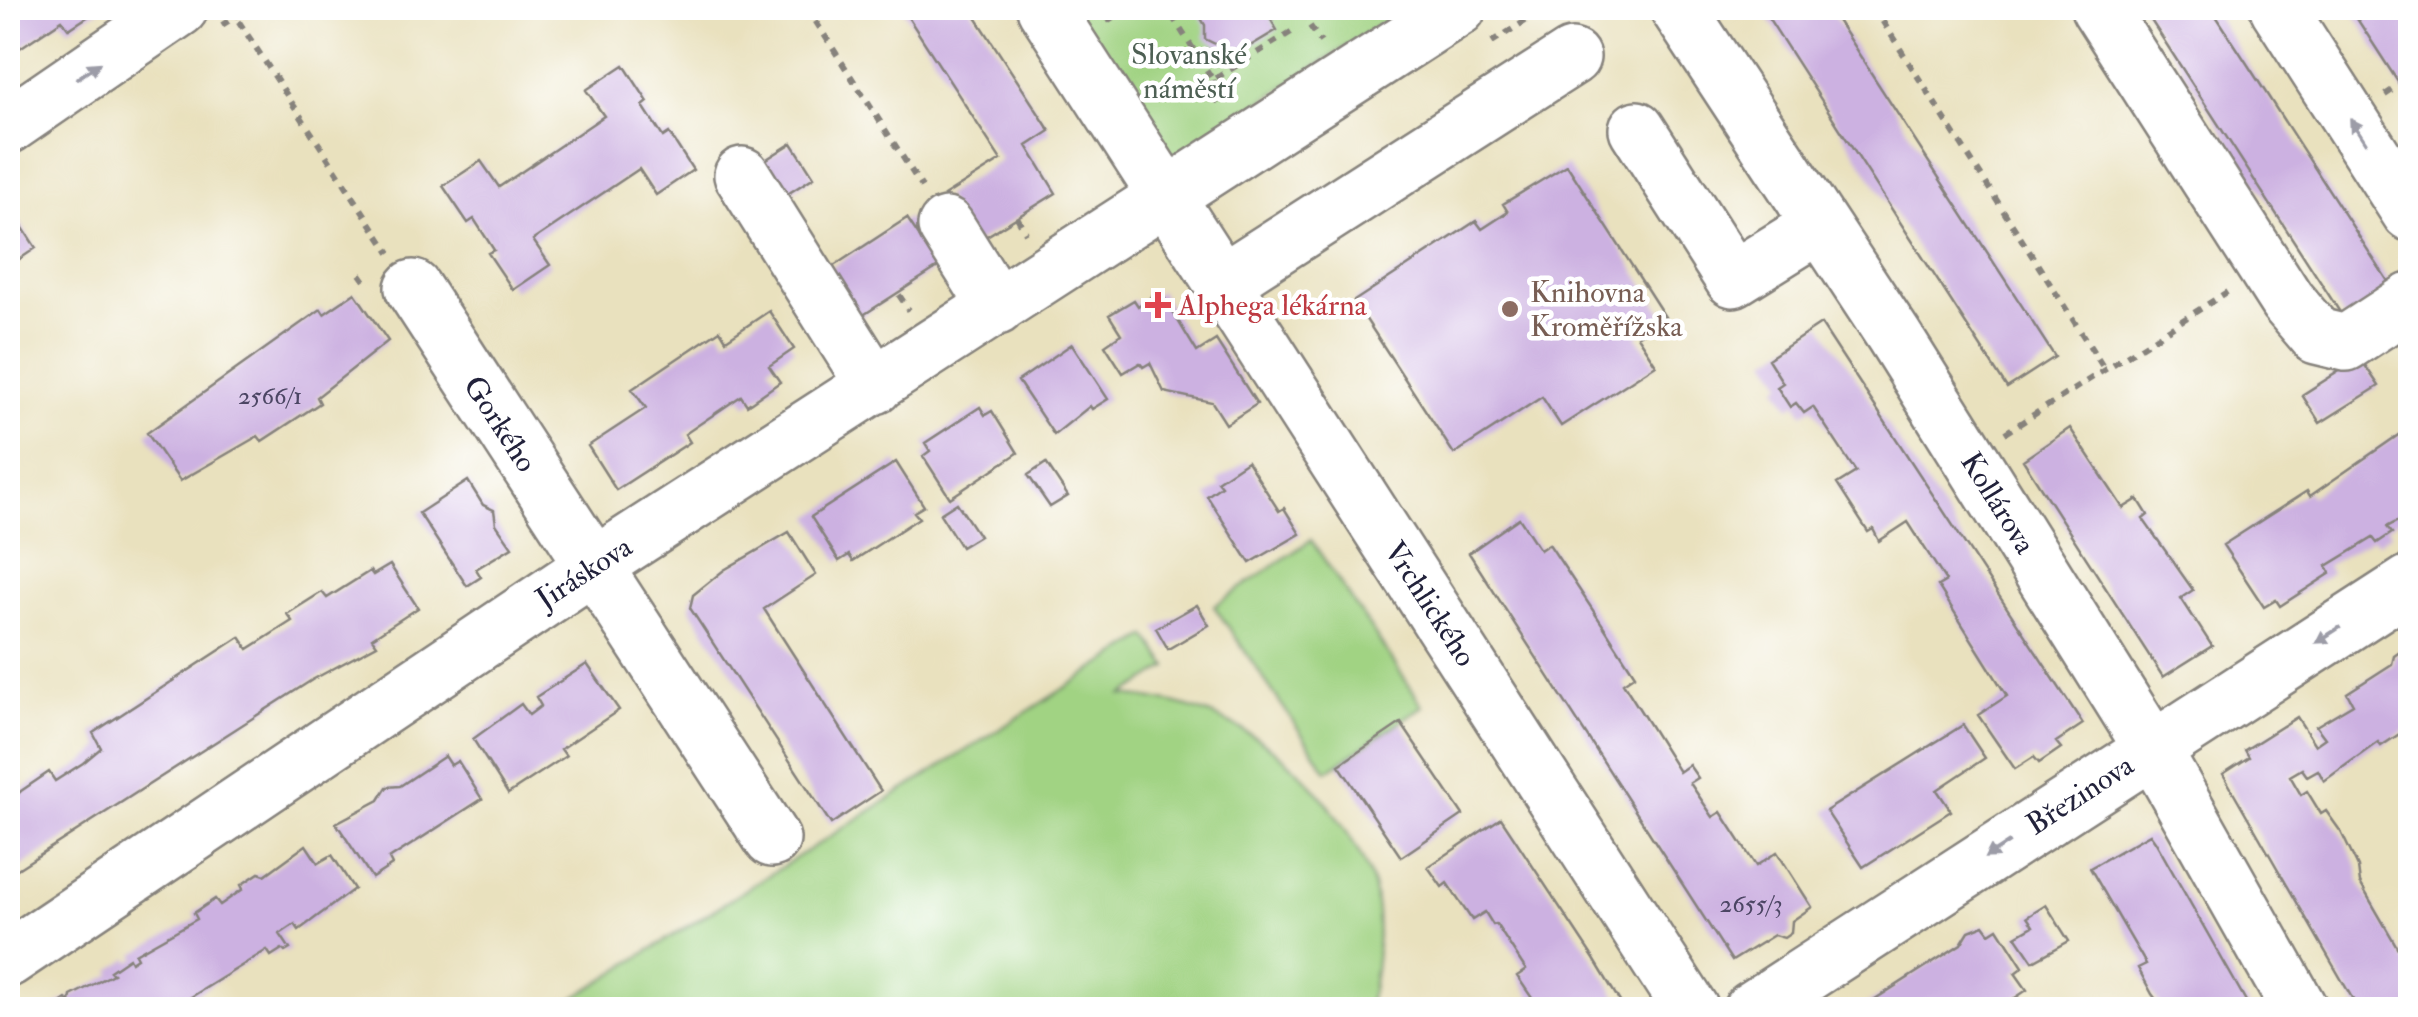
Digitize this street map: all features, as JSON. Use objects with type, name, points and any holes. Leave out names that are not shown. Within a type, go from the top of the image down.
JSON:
[{"type":"street","points":[[8,126],[180,8]]},
{"type":"street","points":[[1045,8],[1168,198],[1458,8]]},
{"type":"street","name":"Kollárova","points":[[1678,8],[2152,748],[2300,1010]]},
{"type":"street","points":[[2099,8],[2265,268],[2317,336],[2346,343],[2410,301]]},
{"type":"street","points":[[2278,8],[2410,213]]},
{"type":"street","points":[[1222,282],[1572,57]]},
{"type":"street","points":[[1637,130],[1733,279],[1820,225]]},
{"type":"street","points":[[742,175],[874,386]]},
{"type":"street","name":"Vrchlického","points":[[1168,198],[1691,1010]]},
{"type":"street","name":"Jiráskova","points":[[8,959],[592,567],[1168,198]]},
{"type":"street","points":[[946,226],[997,307]]},
{"type":"street","name":"Gorkého","points":[[412,288],[772,839]]},
{"type":"street","name":"Březinova","points":[[1751,1010],[2410,583]]},
{"type":"path","points":[[230,8],[412,288]]},
{"type":"path","points":[[236,16],[249,8]]},
{"type":"path","points":[[807,8],[946,226]]},
{"type":"path","points":[[1106,21],[1127,8]]},
{"type":"path","points":[[1186,8],[1172,16],[1213,80],[1220,110]]},
{"type":"path","points":[[1874,8],[2105,370]]},
{"type":"path","points":[[1310,26],[1322,44]]},
{"type":"path","points":[[1213,80],[1296,29]]},
{"type":"path","points":[[2000,436],[2265,268]]},
{"type":"green space","name":"Slovanské náměstí","points":[[1071,8],[1406,8],[1170,161]]},
{"type":"green space","points":[[1311,540],[1423,706],[1327,771],[1214,606]]},
{"type":"green space","points":[[1147,636],[1168,667],[1123,695],[1188,707],[1246,732],[1296,769],[1319,793],[1355,846],[1370,876],[1377,909],[1377,953],[1368,1009],[557,1009]]},
{"type":"building","points":[[8,8],[101,8],[69,29],[62,20],[8,56]]},
{"type":"building","points":[[902,8],[970,8],[1050,131],[1027,146],[1056,193],[974,244],[944,196],[1001,160]]},
{"type":"building","points":[[1290,8],[1271,20],[1277,30],[1225,61],[1217,45],[1205,39],[1205,25],[1196,10]]},
{"type":"building","points":[[1762,8],[1829,8],[2055,357],[2007,388]]},
{"type":"building","points":[[2143,8],[2211,8],[2393,289],[2345,320]]},
{"type":"building","points":[[2350,8],[2410,8],[2410,101],[2400,85]]},
{"type":"building","points":[[624,65],[648,102],[643,106],[663,137],[669,133],[693,170],[656,195],[639,169],[533,240],[550,265],[513,290],[488,253],[494,250],[474,219],[468,223],[443,186],[481,161],[499,187],[604,116],[586,90]]},
{"type":"building","points":[[792,143],[814,177],[778,200],[756,166]]},
{"type":"building","name":"Knihovna Kroměřížska","points":[[1567,165],[1665,317],[1637,336],[1656,365],[1561,426],[1542,397],[1454,454],[1354,301],[1476,221],[1482,229],[1508,212],[1503,204]]},
{"type":"building","points":[[8,205],[36,248],[8,267]]},
{"type":"building","points":[[907,218],[925,245],[928,243],[938,267],[857,319],[826,271]]},
{"type":"building","points":[[1160,291],[1197,352],[1216,340],[1257,404],[1226,424],[1212,402],[1164,392],[1150,363],[1143,367],[1140,363],[1123,373],[1105,345],[1121,334],[1109,315],[1134,300],[1138,306]]},
{"type":"building","points":[[355,293],[388,341],[317,397],[320,403],[262,441],[258,436],[180,481],[147,433],[321,309],[324,314]]},
{"type":"building","points":[[769,311],[794,349],[769,366],[780,382],[747,405],[741,396],[685,434],[690,442],[616,490],[588,446],[646,408],[632,389],[720,330],[726,340]]},
{"type":"building","points":[[1821,324],[2083,724],[2056,742],[2061,748],[2039,763],[2034,757],[2015,769],[1978,715],[2007,696],[1938,586],[1946,581],[1908,522],[1879,541],[1873,529],[1868,532],[1837,484],[1856,472],[1813,407],[1804,413],[1796,403],[1790,407],[1777,387],[1783,383],[1768,359]]},
{"type":"building","points":[[1072,344],[1108,399],[1092,409],[1090,406],[1054,435],[1018,381]]},
{"type":"building","points":[[2360,358],[2379,386],[2320,423],[2302,395]]},
{"type":"building","points":[[980,407],[985,415],[992,411],[1018,453],[950,498],[923,456],[930,451],[925,443]]},
{"type":"building","points":[[2410,427],[2410,521],[2404,526],[2400,520],[2387,527],[2392,533],[2377,543],[2373,538],[2327,566],[2331,573],[2280,606],[2276,600],[2264,607],[2223,545],[2307,491],[2310,496]]},
{"type":"building","points":[[2070,428],[2123,508],[2138,499],[2148,515],[2143,519],[2193,590],[2181,598],[2212,646],[2163,677],[2023,460]]},
{"type":"building","points":[[1247,461],[1279,511],[1284,508],[1300,534],[1250,563],[1207,496],[1221,486],[1217,481]]},
{"type":"building","points":[[896,462],[924,506],[914,512],[919,518],[853,561],[849,555],[839,561],[811,517]]},
{"type":"building","points":[[1046,463],[1068,496],[1050,507],[1028,475]]},
{"type":"building","points":[[468,481],[483,505],[494,510],[496,524],[512,547],[476,569],[481,577],[467,586],[419,513]]},
{"type":"building","points":[[957,503],[979,536],[961,547],[940,514]]},
{"type":"building","points":[[1519,518],[1540,550],[1549,544],[1635,675],[1623,683],[1679,772],[1689,765],[1698,778],[1690,783],[1713,817],[1721,812],[1756,866],[1777,852],[1812,907],[1792,921],[1791,933],[1784,938],[1774,935],[1732,961],[1469,553]]},
{"type":"building","points":[[789,532],[816,575],[764,609],[881,791],[831,824],[690,608],[693,595],[724,570]]},
{"type":"building","points":[[390,565],[418,608],[372,638],[377,645],[312,680],[8,875],[8,803],[21,791],[49,772],[55,781],[83,763],[101,748],[93,733],[240,637],[248,649],[292,621],[287,614],[322,592],[327,598],[370,571],[373,575]]},
{"type":"building","points":[[1197,605],[1209,625],[1168,649],[1156,628]]},
{"type":"building","points":[[2404,649],[2410,650],[2410,727],[2381,746],[2378,742],[2324,781],[2318,770],[2307,776],[2302,769],[2290,776],[2301,795],[2307,791],[2321,814],[2326,811],[2341,832],[2358,867],[2360,883],[2407,964],[2410,1010],[2359,1010],[2223,774],[2249,757],[2245,750],[2297,717],[2315,745],[2325,738],[2316,726],[2353,704],[2347,693],[2392,664],[2394,656]]},
{"type":"building","points":[[587,664],[619,710],[561,749],[566,756],[508,794],[473,739],[521,704],[529,715],[541,706],[536,697]]},
{"type":"building","points":[[1401,723],[1463,815],[1401,857],[1339,765]]},
{"type":"building","points":[[1963,725],[1985,758],[1937,790],[1951,811],[1863,867],[1826,811]]},
{"type":"building","points":[[445,756],[451,765],[458,761],[482,799],[389,859],[392,865],[372,878],[336,823],[379,800],[387,787],[400,786]]},
{"type":"building","points":[[1501,818],[1625,1010],[1553,1010],[1550,1005],[1540,1010],[1517,976],[1526,970],[1496,924],[1485,912],[1472,920],[1447,883],[1442,887],[1428,867]]},
{"type":"building","points":[[2150,834],[2251,1010],[2164,1010],[2152,994],[2138,968],[2146,964],[2090,868]]},
{"type":"building","points":[[306,845],[318,863],[332,855],[354,889],[299,930],[295,924],[280,934],[290,949],[271,956],[267,950],[170,1010],[50,1010],[66,999],[70,1002],[71,996],[113,974],[110,971],[129,958],[131,962],[137,958],[135,954],[197,919],[194,913],[215,899],[220,905],[243,889],[241,885],[259,873],[265,875]]},
{"type":"building","points":[[2046,905],[2069,941],[2033,961],[2016,936],[2033,926],[2027,917]]},
{"type":"building","points":[[1984,925],[1990,933],[1998,928],[2023,967],[2015,973],[2027,990],[1997,1010],[1858,1010],[1961,944],[1969,931]]},
{"type":"place","name":"Alphega lékárna","points":[[1158,305]]},
{"type":"place","name":"Knihovna Kroměřížska","points":[[1510,309]]}]
